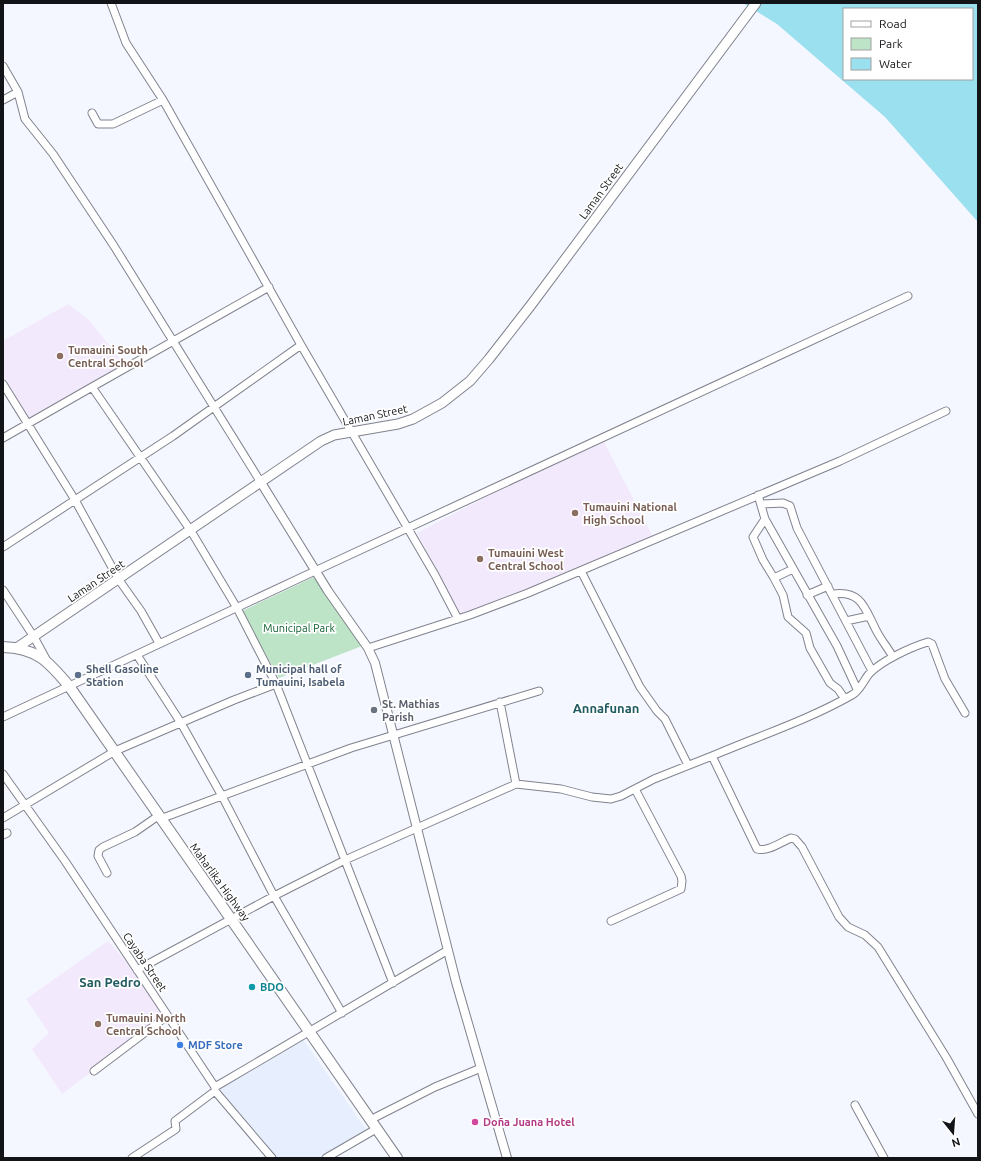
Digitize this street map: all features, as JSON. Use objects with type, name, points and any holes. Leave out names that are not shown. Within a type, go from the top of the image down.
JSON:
[{"type":"main road","name":"Laman Street","points":[[18,647],[119,580],[260,481],[321,441],[334,435],[398,424],[418,417],[442,404],[476,375],[531,305],[756,3]]},
{"type":"main road","name":"Maharlika Highway","points":[[3,647],[18,647],[36,654],[48,663],[69,686],[159,818],[232,919],[308,1032],[397,1158]]},
{"type":"street","points":[[112,3],[126,43],[163,100],[301,345],[409,528],[458,619]]},
{"type":"street","points":[[3,66],[18,92],[25,119],[53,154],[173,340],[315,570],[368,648],[379,675],[393,737],[418,827],[448,950],[507,1158]]},
{"type":"street","points":[[3,100],[18,92]]},
{"type":"street","points":[[92,113],[98,124],[109,126],[163,100]]},
{"type":"street","points":[[3,438],[173,340],[269,288]]},
{"type":"street","points":[[3,717],[315,570],[409,528],[908,296]]},
{"type":"street","points":[[3,547],[214,408],[301,345]]},
{"type":"street","points":[[3,384],[75,500],[119,580],[141,611],[159,643]]},
{"type":"street","points":[[92,387],[190,530],[236,608],[276,684],[393,983]]},
{"type":"street","points":[[368,648],[458,619],[581,571],[840,461],[946,411]]},
{"type":"street","points":[[758,495],[762,504],[765,519],[837,646],[857,689]]},
{"type":"street","points":[[762,504],[783,503],[790,506],[797,528],[833,594],[872,671]]},
{"type":"street","points":[[765,519],[753,537],[763,560],[782,595],[788,616],[806,633],[807,640],[830,683],[838,689],[845,699]]},
{"type":"street","points":[[774,578],[793,569]]},
{"type":"street","points":[[581,571],[640,687],[665,719],[688,765]]},
{"type":"street","points":[[807,595],[828,586]]},
{"type":"street","points":[[3,590],[34,637],[48,663]]},
{"type":"street","points":[[833,594],[850,594],[862,602],[893,657]]},
{"type":"street","points":[[846,621],[869,616]]},
{"type":"street","points":[[136,970],[274,896],[345,860],[516,784],[561,789],[592,797],[611,799],[688,765],[783,727],[845,699],[854,694],[872,671],[893,657],[928,642],[932,644],[945,678],[964,712]]},
{"type":"street","points":[[137,655],[180,723],[222,796],[274,896],[342,1013]]},
{"type":"street","points":[[3,818],[114,751],[276,684]]},
{"type":"street","points":[[107,872],[98,856],[100,850],[159,818],[351,748],[393,737],[500,702],[539,691]]},
{"type":"street","points":[[500,702],[516,784]]},
{"type":"street","points":[[712,756],[757,849],[761,850],[771,847],[791,838],[795,839],[802,847],[839,917],[848,927],[865,935],[878,947],[946,1058],[978,1114]]},
{"type":"street","name":"Cayaba Street","points":[[3,774],[65,860],[215,1089],[272,1158]]},
{"type":"street","points":[[611,921],[671,895],[681,889],[682,885],[681,876],[635,789]]},
{"type":"street","points":[[132,1158],[176,1129],[175,1121],[215,1089],[308,1032],[448,950]]},
{"type":"street","points":[[94,1071],[167,1016]]},
{"type":"street","points":[[370,1120],[435,1087],[481,1068]]},
{"type":"street","points":[[855,1105],[884,1158]]},
{"type":"street","points":[[326,1158],[376,1128]]},
{"type":"shaded area","name":"Tumauini South Central School","points":[[68,304],[89,320],[124,364],[31,422],[3,375],[3,341]]},
{"type":"shaded area","points":[[604,442],[653,537],[542,585],[460,615],[417,533],[499,490]]},
{"type":"shaded area","name":"Tumauini North Central School","points":[[108,941],[140,977],[166,1015],[62,1094],[32,1049],[49,1033],[26,999]]},
{"type":"shaded area","points":[[302,1038],[368,1132],[323,1158],[274,1158],[246,1125],[218,1087]]},
{"type":"green space","name":"Municipal Park","points":[[316,576],[362,646],[279,678],[242,611]]},
{"type":"water","points":[[743,3],[978,3],[978,222],[885,117],[777,24]]},
{"type":"place","name":"Tumauini South Central School","points":[[60,356]]},
{"type":"place","name":"Tumauini National High School","points":[[575,513]]},
{"type":"place","name":"Tumauini West Central School","points":[[480,559]]},
{"type":"place","name":"Shell Gasoline Station","points":[[78,675]]},
{"type":"place","name":"Municipal hall of Tumauini, Isabela","points":[[248,675]]},
{"type":"place","name":"St. Mathias Parish","points":[[374,710]]},
{"type":"place","name":"BDO","points":[[252,987]]},
{"type":"place","name":"Tumauini North Central School","points":[[98,1024]]},
{"type":"place","name":"MDF Store","points":[[180,1045]]},
{"type":"place","name":"Doña Juana Hotel","points":[[475,1122]]},
{"type":"district","name":"Annafunan","points":[[606,708]]},
{"type":"district","name":"San Pedro","points":[[110,982]]}]
